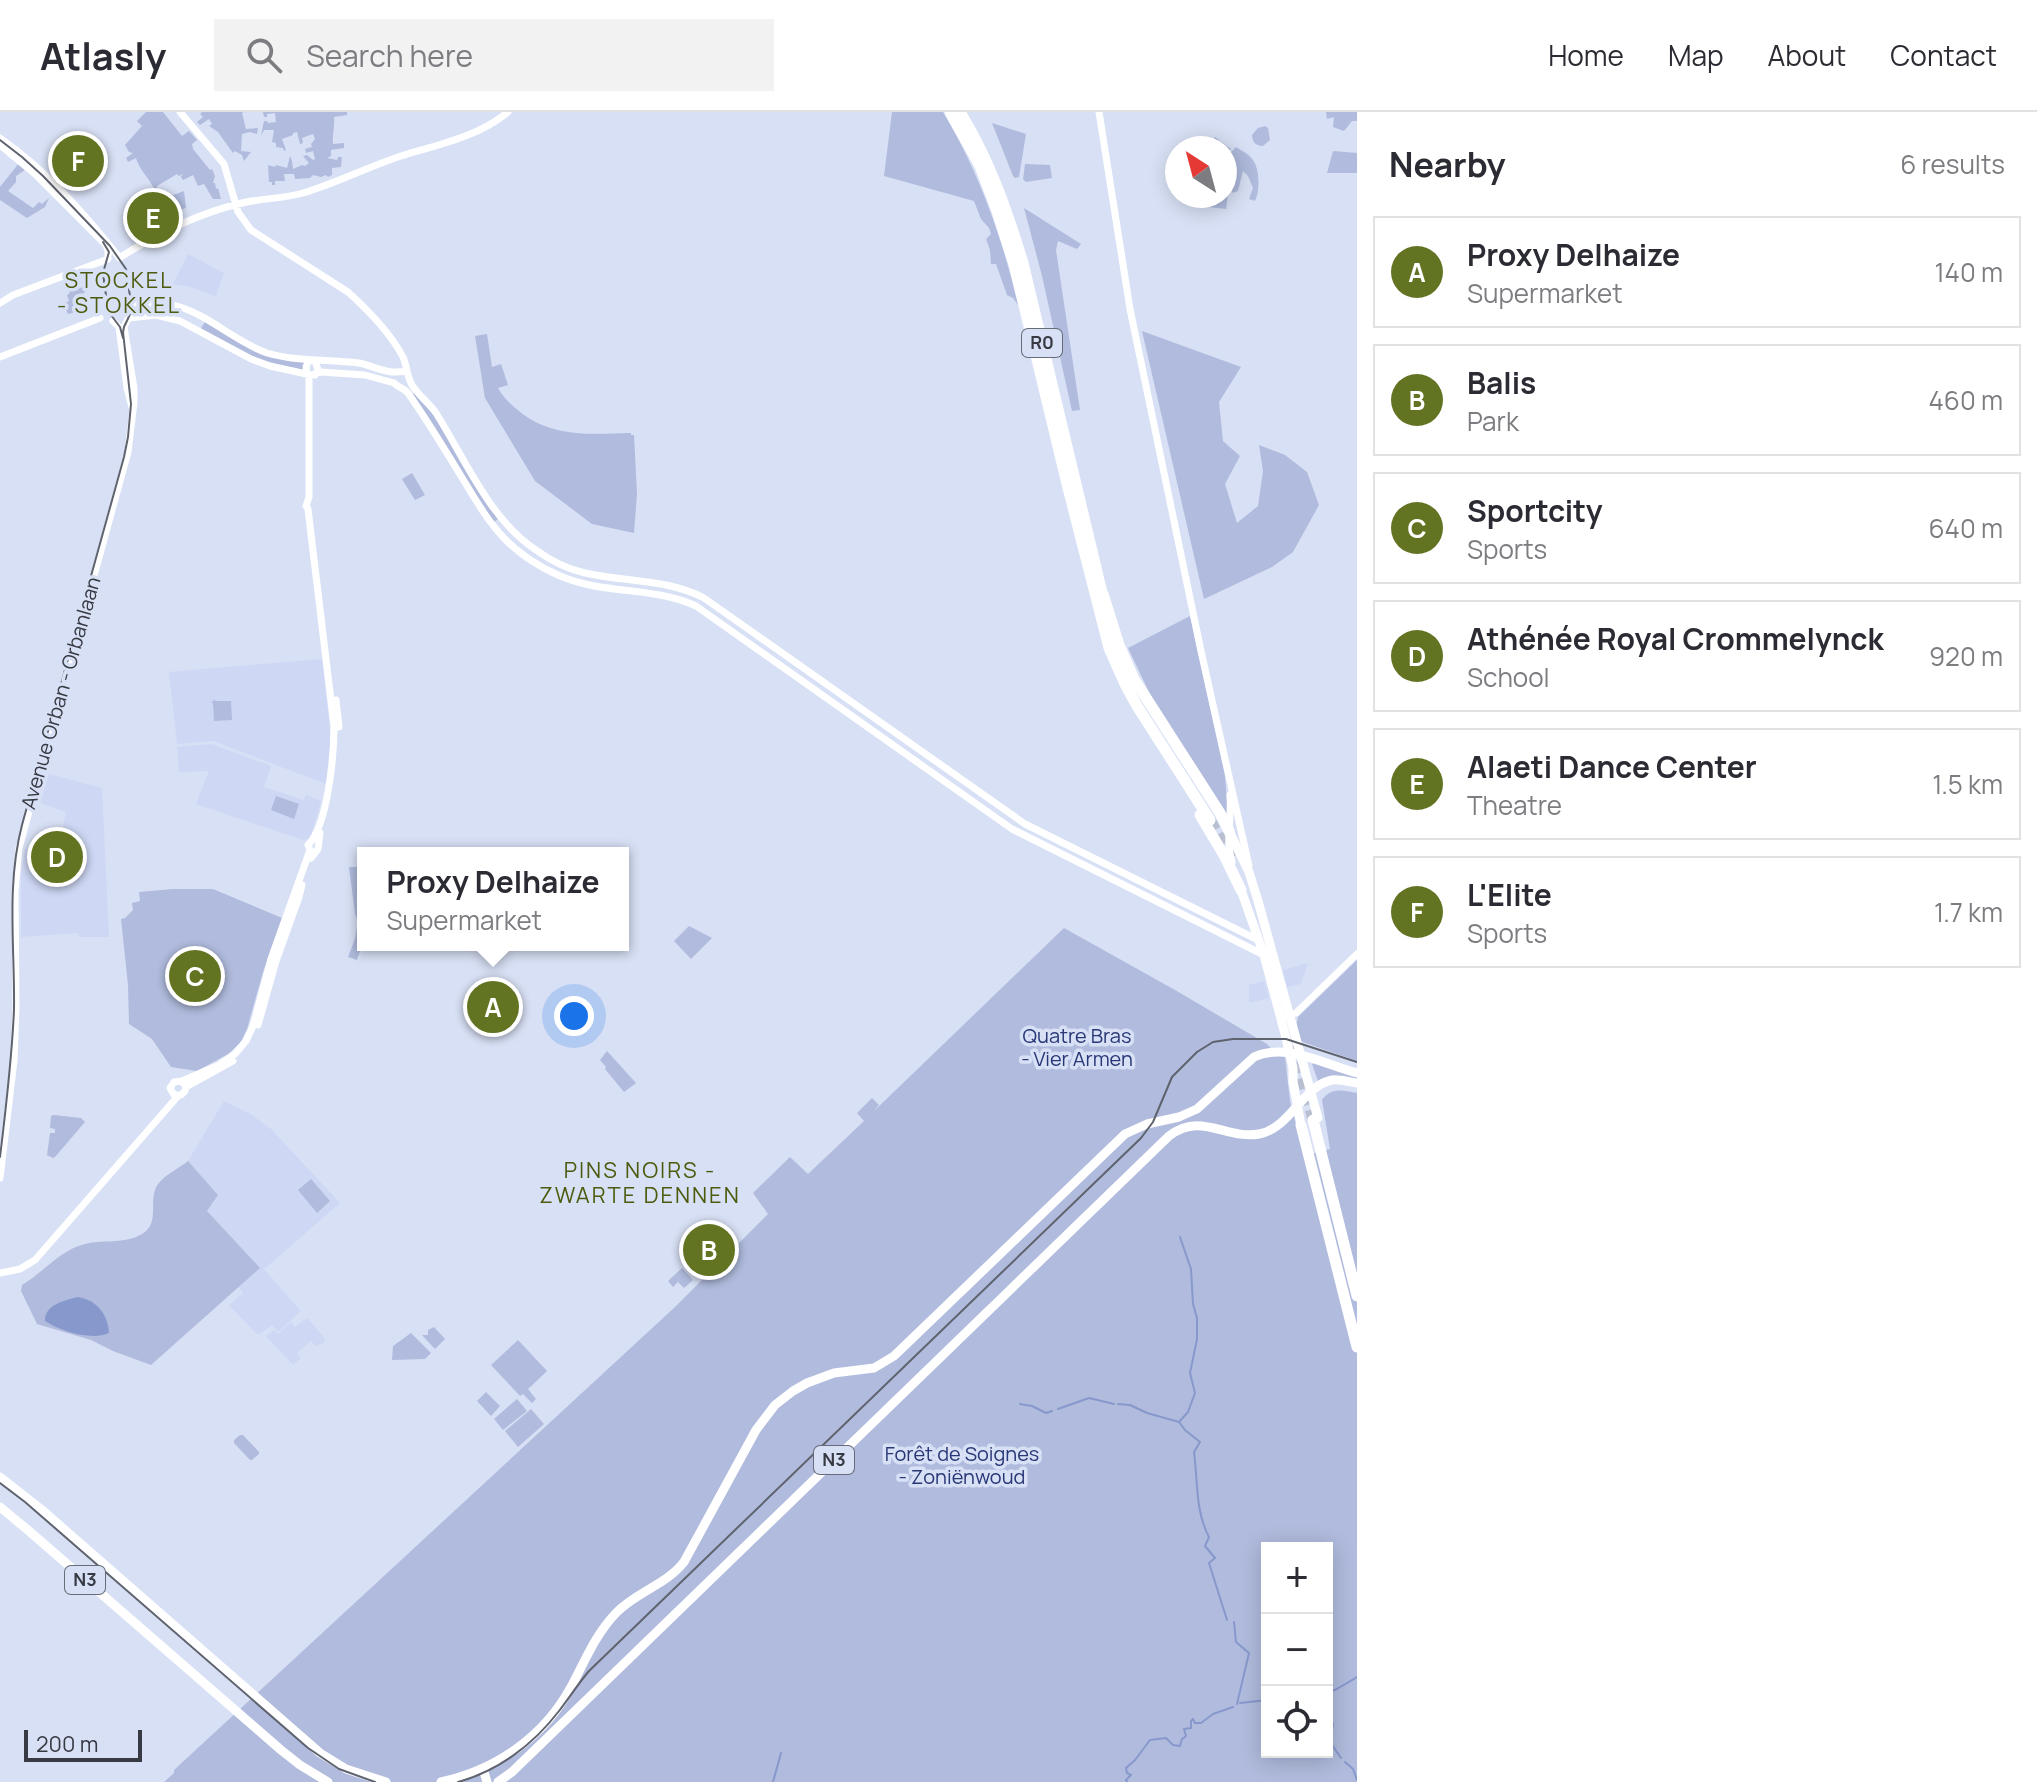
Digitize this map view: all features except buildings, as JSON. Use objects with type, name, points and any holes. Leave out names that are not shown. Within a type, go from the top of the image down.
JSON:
[{"type":"highway","name":"R0","points":[[950,112],[980,166],[1014,264],[1094,604],[1114,667]]},
{"type":"highway","name":"R0","points":[[960,112],[991,173],[1019,250],[1107,619],[1130,681],[1142,703],[1222,821]]},
{"type":"highway","points":[[1114,667],[1143,716],[1222,821]]},
{"type":"highway","points":[[1114,667],[1124,696],[1218,844],[1241,890]]},
{"type":"highway","points":[[1308,1121],[1357,1273]]},
{"type":"highway","points":[[1308,1121],[1357,1296]]},
{"type":"highway","points":[[1308,1121],[1357,1322]]},
{"type":"highway","points":[[1308,1121],[1357,1347]]},
{"type":"main road","points":[[1222,821],[1249,872],[1294,1055],[1312,1091],[1308,1121]]},
{"type":"main road","points":[[1241,890],[1266,949]]},
{"type":"main road","points":[[441,1782],[485,1768],[512,1752],[543,1726],[566,1695],[597,1637],[617,1611],[670,1576],[684,1562],[756,1430],[775,1405],[807,1383],[834,1373],[874,1368],[894,1356],[1125,1134],[1197,1109],[1254,1057],[1275,1051],[1291,1040]]},
{"type":"main road","points":[[1275,1051],[1357,1073]]},
{"type":"main road","points":[[1294,1055],[1293,1082],[1297,1108],[1308,1121]]},
{"type":"main road","points":[[1293,1068],[1298,1086],[1312,1091]]},
{"type":"main road","points":[[1278,1127],[1312,1091],[1331,1080],[1357,1083]]},
{"type":"main road","points":[[1278,1127],[1293,1120],[1308,1121]]},
{"type":"main road","name":"N3","points":[[493,1782],[512,1772],[1169,1136],[1193,1125],[1254,1134],[1278,1127]]},
{"type":"main road","name":"N3","points":[[0,1477],[42,1510],[320,1753],[346,1769],[386,1782]]},
{"type":"main road","name":"N3","points":[[0,1507],[281,1750],[328,1782]]},
{"type":"main road","points":[[485,1768],[484,1772],[493,1782]]},
{"type":"street","points":[[180,112],[224,164],[242,218],[255,233],[334,281],[361,304],[388,334],[405,361],[401,372],[394,376],[394,383]]},
{"type":"street","points":[[0,138],[68,198],[119,257],[214,210],[308,191],[379,163],[471,134],[508,112]]},
{"type":"street","points":[[1099,112],[1130,309],[1249,872]]},
{"type":"street","points":[[0,145],[35,174],[105,244],[109,252],[108,259],[13,295],[0,303]]},
{"type":"street","points":[[131,303],[163,303],[183,308],[255,348],[285,357],[362,364],[410,375],[407,386],[402,388]]},
{"type":"street","name":"Avenue Orban - Orbanlaan","points":[[0,1178],[12,1076],[16,1007],[15,892],[19,848],[125,464],[134,388],[124,327],[128,319],[148,315],[171,318],[251,359],[312,374]]},
{"type":"street","points":[[0,357],[100,318]]},
{"type":"street","name":"Avenue Orban - Orbanlaan","points":[[113,321],[119,327],[127,388],[134,406]]},
{"type":"street","points":[[312,361],[306,364],[312,374]]},
{"type":"street","points":[[175,1094],[170,1088],[172,1083],[184,1084],[231,1063],[244,1052],[251,1040],[336,773],[339,726],[311,505],[309,379],[312,374],[321,372],[365,375],[402,388],[428,421],[487,517],[509,543],[535,563],[584,584],[675,598],[703,610],[1012,829],[1227,937],[1266,949]]},
{"type":"street","points":[[410,381],[434,410],[495,511],[518,537],[539,553],[571,569],[668,585],[704,598],[1017,819],[1242,932],[1266,949]]},
{"type":"street","points":[[624,591],[626,580]]},
{"type":"street","points":[[1228,773],[1222,821],[1241,890]]},
{"type":"street","points":[[1110,879],[1115,869]]},
{"type":"street","points":[[1242,932],[1250,926],[1250,912]]},
{"type":"street","points":[[1227,937],[1232,927]]},
{"type":"street","points":[[1284,1016],[1296,1013],[1357,954]]},
{"type":"street","points":[[175,1094],[184,1093],[184,1084]]},
{"type":"street","points":[[0,1272],[19,1267],[33,1258],[175,1094]]},
{"type":"shaded area","points":[[188,254],[224,273],[216,296],[173,284]]},
{"type":"shaded area","points":[[322,659],[331,740],[326,784],[213,741],[177,744],[169,672]]},
{"type":"shaded area","points":[[212,744],[271,766],[264,787],[304,800],[306,795],[321,801],[310,838],[303,840],[196,804],[209,771],[179,772],[177,747]]},
{"type":"shaded area","points":[[49,774],[102,788],[109,937],[79,937],[78,933],[21,937],[21,876],[25,849],[58,854],[66,812],[40,803]]},
{"type":"shaded area","points":[[1308,963],[1301,984],[1287,987],[1283,970]]},
{"type":"shaded area","points":[[1264,981],[1269,998],[1249,1003],[1249,985]]},
{"type":"shaded area","points":[[224,1101],[249,1113],[271,1129],[340,1203],[264,1269],[301,1311],[278,1332],[272,1325],[257,1334],[229,1305],[243,1293],[238,1287],[259,1268],[207,1211],[218,1195],[188,1161]]},
{"type":"shaded area","points":[[78,1297],[91,1301],[100,1309],[109,1333],[94,1336],[76,1334],[45,1321],[52,1307]]},
{"type":"shaded area","points":[[307,1318],[325,1342],[316,1346],[311,1341],[297,1353],[301,1358],[293,1365],[266,1336],[274,1330],[278,1334],[291,1322],[295,1327]]},
{"type":"green space","points":[[146,112],[163,112],[182,136],[189,131],[197,140],[192,144],[193,149],[212,169],[215,176],[213,183],[221,199],[213,199],[204,184],[198,186],[193,175],[183,180],[183,174],[177,174],[155,190],[136,158],[128,162],[126,158],[133,153],[125,145],[142,126],[137,121]]},
{"type":"green space","points":[[202,112],[244,112],[246,129],[258,128],[257,134],[242,134],[241,151],[251,152],[244,161],[242,155],[233,153],[218,132],[209,126],[212,124],[209,119],[200,125],[197,122],[203,117]]},
{"type":"green space","points":[[263,112],[347,112],[347,115],[334,117],[333,144],[344,143],[344,148],[331,150],[331,156],[327,158],[337,160],[342,157],[341,167],[332,168],[332,175],[328,177],[313,175],[295,179],[294,174],[284,174],[285,181],[275,181],[272,185],[268,165],[287,168],[290,156],[293,169],[305,166],[309,163],[303,156],[315,159],[313,151],[306,153],[305,149],[312,147],[315,139],[313,134],[302,138],[303,143],[300,144],[297,132],[282,139],[286,150],[276,147],[276,143],[272,142],[274,130],[264,130],[261,136],[264,121],[276,122],[275,113],[264,117]]},
{"type":"green space","points":[[892,112],[943,112],[968,158],[988,206],[1018,305],[1007,295],[996,264],[991,264],[986,239],[991,234],[974,201],[884,176]]},
{"type":"green space","points":[[1326,112],[1357,112],[1357,121],[1352,121],[1344,131],[1333,127],[1334,117],[1327,119]]},
{"type":"green space","points":[[992,123],[1026,134],[1019,177],[1013,176]]},
{"type":"green space","points":[[1265,126],[1270,140],[1263,146],[1258,145],[1252,135]]},
{"type":"green space","points":[[1237,148],[1253,160],[1258,180],[1255,201],[1249,199],[1253,188],[1243,171],[1238,191]]},
{"type":"green space","points":[[1333,151],[1357,153],[1357,173],[1327,173]]},
{"type":"green space","points":[[19,163],[25,170],[16,176],[16,182],[8,191],[33,208],[49,198],[45,207],[27,218],[0,200],[0,187]]},
{"type":"green space","points":[[1025,164],[1050,165],[1052,178],[1026,182],[1023,179]]},
{"type":"green space","points":[[184,191],[186,208],[176,211],[175,216],[169,212],[162,197]]},
{"type":"green space","points":[[1024,208],[1081,244],[1077,249],[1058,241],[1056,250],[1080,410],[1072,411]]},
{"type":"green space","points":[[73,284],[75,289],[84,287],[83,300],[86,299],[90,308],[68,314],[63,304],[69,301],[67,286]]},
{"type":"green space","points":[[205,322],[241,343],[304,361],[304,370],[266,363],[200,330]]},
{"type":"green space","points":[[1142,331],[1241,367],[1219,402],[1223,441],[1240,456],[1225,484],[1237,523],[1258,506],[1263,471],[1259,445],[1285,455],[1307,472],[1319,505],[1293,552],[1272,567],[1204,599]]},
{"type":"green space","points":[[487,334],[492,367],[501,364],[508,385],[498,388],[520,412],[546,426],[573,433],[634,435],[637,494],[634,533],[592,524],[535,481],[485,398],[475,336]]},
{"type":"green space","points":[[415,392],[424,399],[498,519],[494,522],[411,396]]},
{"type":"green space","points":[[412,473],[425,495],[415,500],[402,479]]},
{"type":"green space","points":[[1190,616],[1225,776],[1228,818],[1150,694],[1128,648]]},
{"type":"green space","points":[[215,699],[231,701],[232,720],[214,721],[211,703]]},
{"type":"green space","points":[[276,796],[299,804],[294,819],[271,810]]},
{"type":"green space","points":[[349,867],[357,867],[357,919]]},
{"type":"green space","points":[[213,889],[282,918],[240,1043],[228,1054],[197,1071],[171,1067],[152,1039],[129,1024],[121,919],[133,910],[132,903],[140,901],[139,892]]},
{"type":"green space","points":[[689,926],[712,938],[691,959],[674,941]]},
{"type":"green space","points":[[357,928],[357,951],[360,951],[357,960],[348,957]]},
{"type":"green space","name":"Forêt de Soignes - Zoniënwoud","points":[[1064,928],[1175,990],[1267,1044],[1277,1055],[1285,1057],[1290,1101],[1304,1156],[1330,1149],[1322,1100],[1333,1091],[1357,1093],[1357,1782],[164,1782],[675,1307],[768,1214],[753,1193],[790,1157],[808,1174],[864,1121],[857,1113],[872,1098],[879,1105],[873,1112]]},
{"type":"green space","points":[[1357,960],[1357,1061],[1300,1041],[1296,1028],[1298,1017]]},
{"type":"green space","points":[[607,1051],[636,1083],[624,1092],[600,1060]]},
{"type":"green space","points":[[1314,1063],[1357,1076],[1357,1080],[1318,1081]]},
{"type":"green space","points":[[51,1116],[81,1118],[85,1122],[53,1158],[47,1155],[50,1133],[55,1133],[55,1129],[50,1128]]},
{"type":"green space","points":[[188,1161],[218,1195],[207,1211],[260,1268],[151,1365],[91,1340],[37,1324],[21,1291],[22,1285],[76,1247],[132,1238],[146,1231],[152,1221],[158,1184]]},
{"type":"green space","points":[[311,1179],[330,1201],[317,1213],[298,1190]]},
{"type":"green space","points":[[682,1268],[693,1280],[684,1288],[678,1282],[673,1287],[668,1281]]},
{"type":"green space","points":[[434,1327],[445,1339],[435,1349],[422,1335],[428,1335],[428,1330]]},
{"type":"green space","points":[[411,1333],[431,1353],[425,1359],[392,1360],[393,1346]]},
{"type":"green space","points":[[518,1340],[547,1371],[528,1389],[536,1399],[532,1403],[523,1394],[520,1396],[491,1365]]},
{"type":"green space","points":[[486,1392],[500,1406],[491,1416],[477,1401]]},
{"type":"green space","points":[[517,1399],[527,1411],[503,1430],[494,1419]]},
{"type":"green space","points":[[531,1409],[544,1424],[518,1447],[505,1431]]},
{"type":"green space","points":[[240,1435],[259,1452],[252,1460],[234,1443]]},
{"type":"waterway","points":[[1179,1422],[1188,1412],[1195,1393],[1190,1373],[1197,1339],[1191,1269],[1180,1237]]},
{"type":"waterway","points":[[1058,1409],[1089,1398],[1114,1404]]},
{"type":"waterway","points":[[1020,1404],[1046,1413],[1052,1411]]},
{"type":"waterway","points":[[1118,1404],[1130,1405],[1179,1422],[1200,1442],[1194,1452],[1199,1506],[1209,1537],[1205,1546],[1215,1558],[1209,1563],[1227,1620]]},
{"type":"waterway","points":[[1234,1622],[1236,1642],[1249,1653],[1237,1704]]},
{"type":"waterway","points":[[1333,1690],[1357,1677]]},
{"type":"waterway","points":[[1240,1703],[1261,1701]]},
{"type":"waterway","points":[[1127,1782],[1131,1775],[1126,1768],[1150,1740],[1166,1738],[1173,1745],[1180,1746],[1186,1736],[1184,1729],[1191,1728],[1193,1719],[1195,1723],[1201,1723],[1213,1714],[1233,1707]]},
{"type":"waterway","points":[[1333,1746],[1341,1758]]},
{"type":"waterway","points":[[773,1782],[781,1753]]},
{"type":"waterway","points":[[1345,1762],[1353,1769],[1357,1780]]},
{"type":"tunnel","points":[[1210,820],[1231,858]]},
{"type":"tunnel","points":[[1294,1046],[1313,1120]]},
{"type":"tram line","points":[[0,140],[43,176],[110,246],[126,269],[132,310],[123,332],[131,404],[124,457],[17,848],[12,917],[13,1028],[0,1157]]},
{"type":"tram line","points":[[103,242],[109,252],[103,273],[108,311],[120,327],[123,338]]},
{"type":"tram line","points":[[458,1782],[501,1764],[538,1735],[589,1671],[1141,1138],[1153,1122],[1172,1077],[1197,1052],[1213,1042],[1233,1039],[1286,1039],[1357,1062]]},
{"type":"tram line","points":[[0,1483],[308,1748],[339,1769],[375,1782]]},
{"type":"place","name":"L'Elite","points":[[78,161]]},
{"type":"place","name":"Alaeti Dance Center","points":[[153,218]]},
{"type":"place","name":"Athénée Royal Crommelynck","points":[[57,857]]},
{"type":"place","name":"Sportcity","points":[[195,976]]},
{"type":"place","name":"Proxy Delhaize","points":[[493,1007]]},
{"type":"place","name":"Balis","points":[[709,1250]]},
{"type":"district","name":"STOCKEL - STOKKEL","points":[[119,292]]},
{"type":"district","name":"PINS NOIRS - ZWARTE DENNEN","points":[[640,1182]]},
{"type":"park label","name":"Quatre Bras - Vier Armen","points":[[1077,1048]]}]
